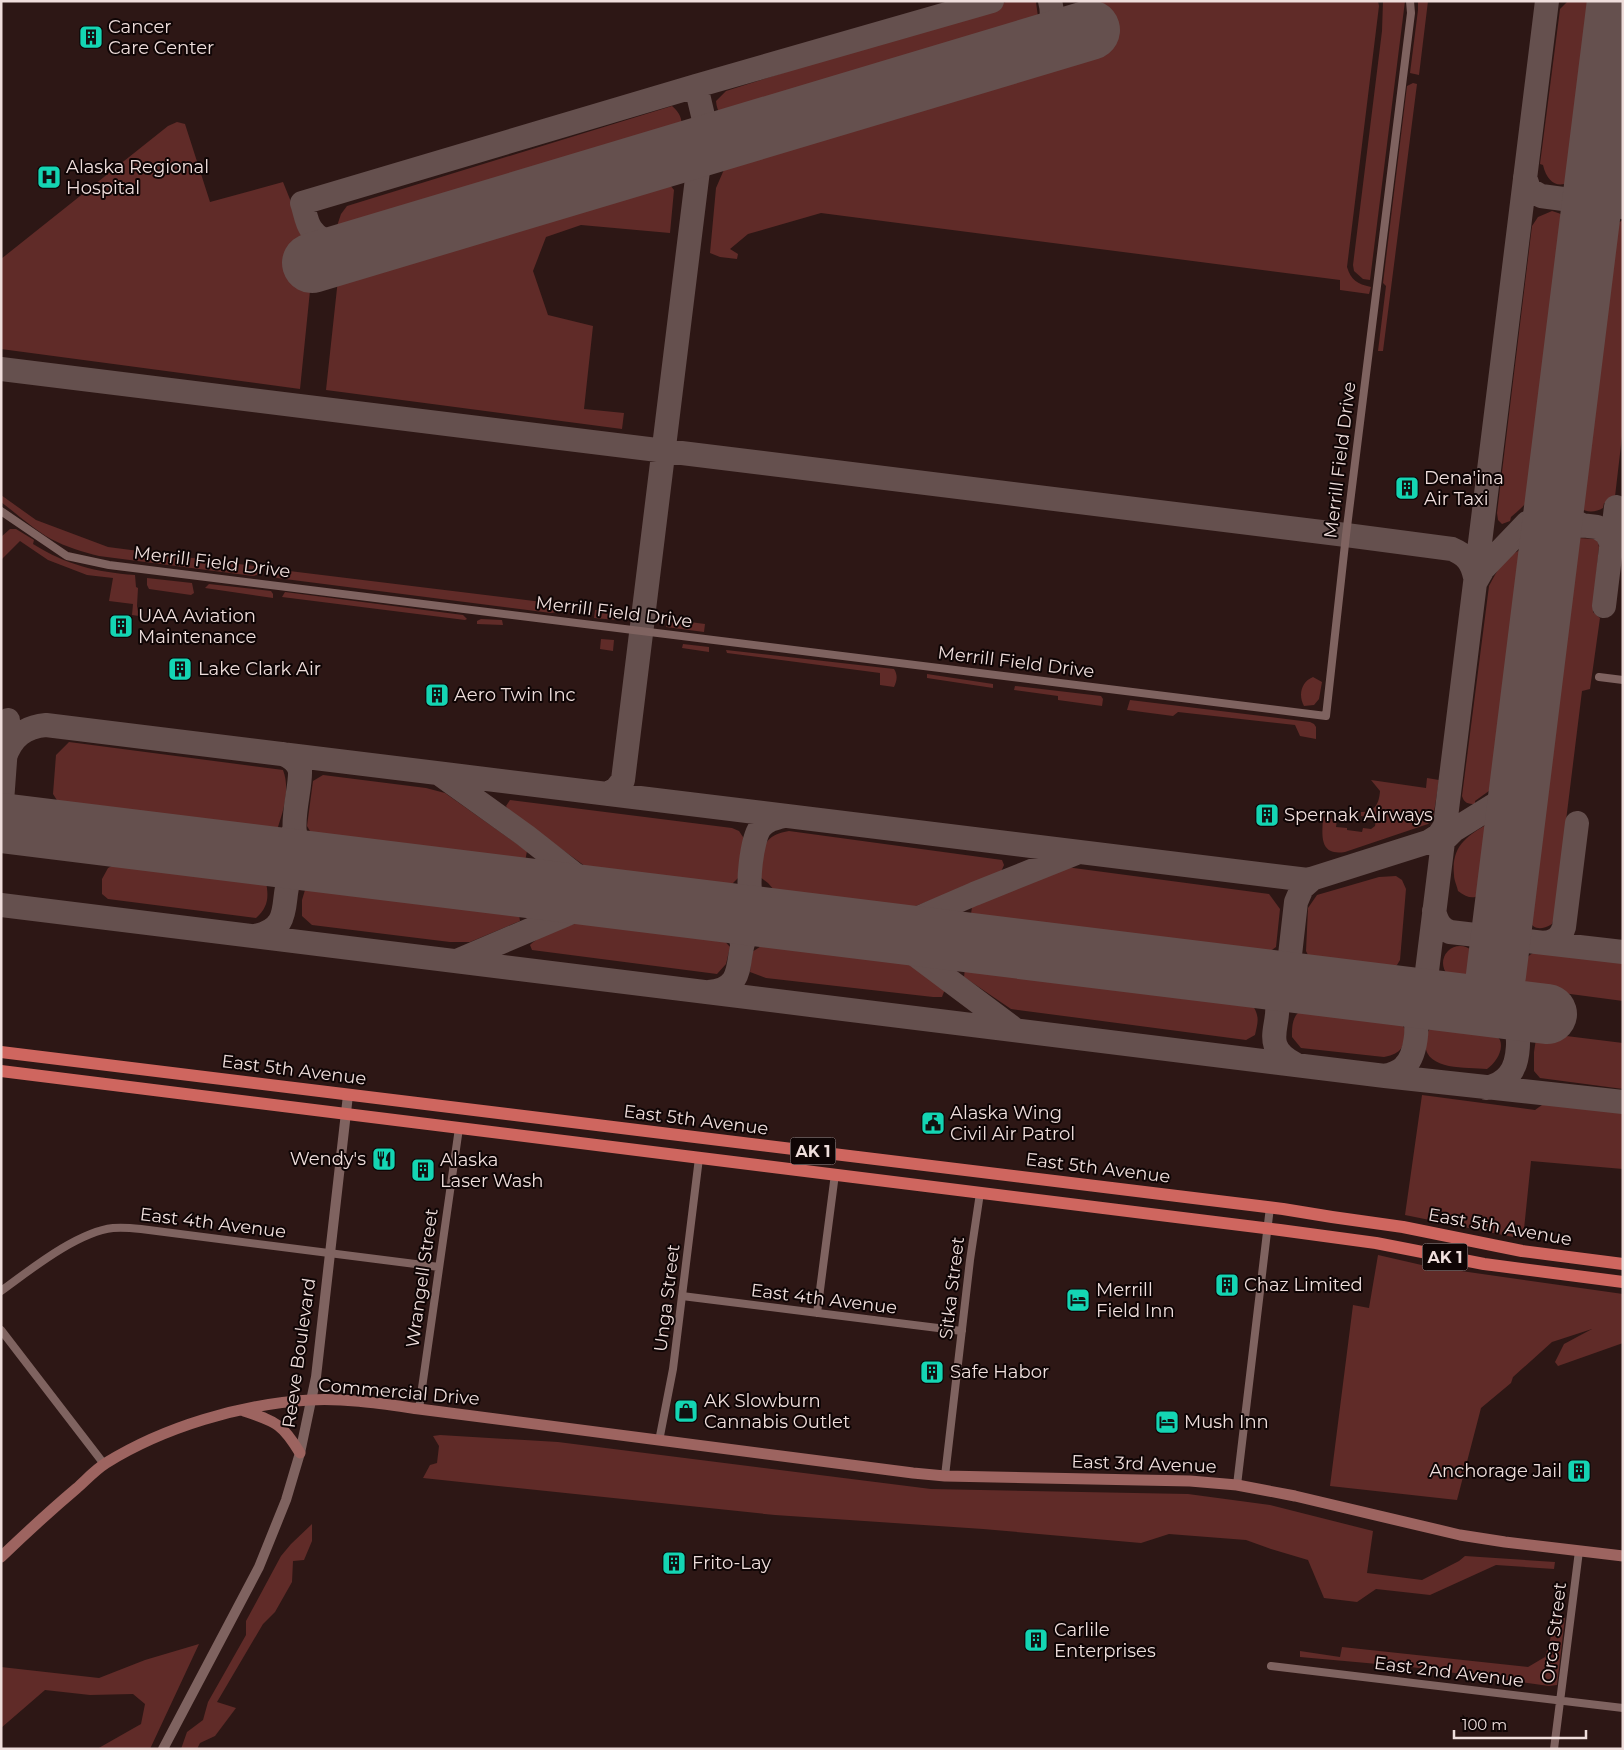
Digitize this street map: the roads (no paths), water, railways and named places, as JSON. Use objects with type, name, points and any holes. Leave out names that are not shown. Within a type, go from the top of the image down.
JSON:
[{"type":"highway","name":"East 5th Avenue","points":[[1,1052],[1270,1207],[1403,1227],[1522,1252],[1623,1264]]},
{"type":"highway","name":"East 5th Avenue","points":[[1,1071],[1376,1243],[1484,1264],[1623,1282]]},
{"type":"main road","name":"Commercial Drive","points":[[1,1557],[104,1464],[136,1447],[175,1430],[243,1410],[271,1405],[312,1400],[361,1402],[419,1408],[659,1441]]},
{"type":"main road","points":[[243,1410],[274,1421],[291,1438],[300,1453]]},
{"type":"main road","name":"East 3rd Avenue","points":[[659,1441],[913,1474],[1190,1481],[1237,1485],[1295,1496],[1460,1534],[1623,1556]]},
{"type":"street","name":"Merrill Field Drive","points":[[1,511],[67,556],[109,565],[1326,716],[1346,535],[1411,13],[1410,1]]},
{"type":"street","points":[[1599,677],[1623,680]]},
{"type":"street","name":"Reeve Boulevard","points":[[163,1749],[259,1567],[286,1500],[300,1453],[312,1400],[348,1095]]},
{"type":"street","name":"Wrangell Street","points":[[419,1408],[459,1128]]},
{"type":"street","name":"Unga Street","points":[[659,1441],[673,1369],[698,1158]]},
{"type":"street","points":[[818,1313],[836,1174]]},
{"type":"street","name":"Sitka Street","points":[[945,1476],[980,1193]]},
{"type":"street","points":[[1237,1485],[1270,1207]]},
{"type":"street","name":"East 4th Avenue","points":[[1,1291],[60,1250],[88,1236],[112,1228],[141,1229],[439,1267]]},
{"type":"street","name":"East 4th Avenue","points":[[682,1296],[962,1331]]},
{"type":"street","points":[[1,1330],[104,1464]]},
{"type":"street","name":"Orca Street","points":[[1554,1749],[1579,1550]]},
{"type":"street","name":"East 2nd Avenue","points":[[1271,1666],[1623,1708]]},
{"type":"place","name":"Cancer Care Center","points":[[91,37]]},
{"type":"place","name":"Alaska Regional Hospital","points":[[49,177]]},
{"type":"place","name":"Dena'ina Air Taxi","points":[[1407,488]]},
{"type":"place","name":"UAA Aviation Maintenance","points":[[121,626]]},
{"type":"place","name":"Lake Clark Air","points":[[180,669]]},
{"type":"place","name":"Aero Twin Inc","points":[[437,695]]},
{"type":"place","name":"Spernak Airways","points":[[1267,815]]},
{"type":"place","name":"Alaska Wing Civil Air Patrol","points":[[933,1123]]},
{"type":"place","name":"Wendy's","points":[[384,1159]]},
{"type":"place","name":"Alaska Laser Wash","points":[[423,1170]]},
{"type":"place","name":"Chaz Limited","points":[[1227,1285]]},
{"type":"place","name":"Merrill Field Inn","points":[[1078,1300]]},
{"type":"place","name":"Safe Habor","points":[[932,1372]]},
{"type":"place","name":"AK Slowburn Cannabis Outlet","points":[[686,1411]]},
{"type":"place","name":"Mush Inn","points":[[1167,1422]]},
{"type":"place","name":"Anchorage Jail","points":[[1579,1471]]},
{"type":"place","name":"Frito-Lay","points":[[674,1563]]},
{"type":"place","name":"Carlile Enterprises","points":[[1036,1640]]}]
